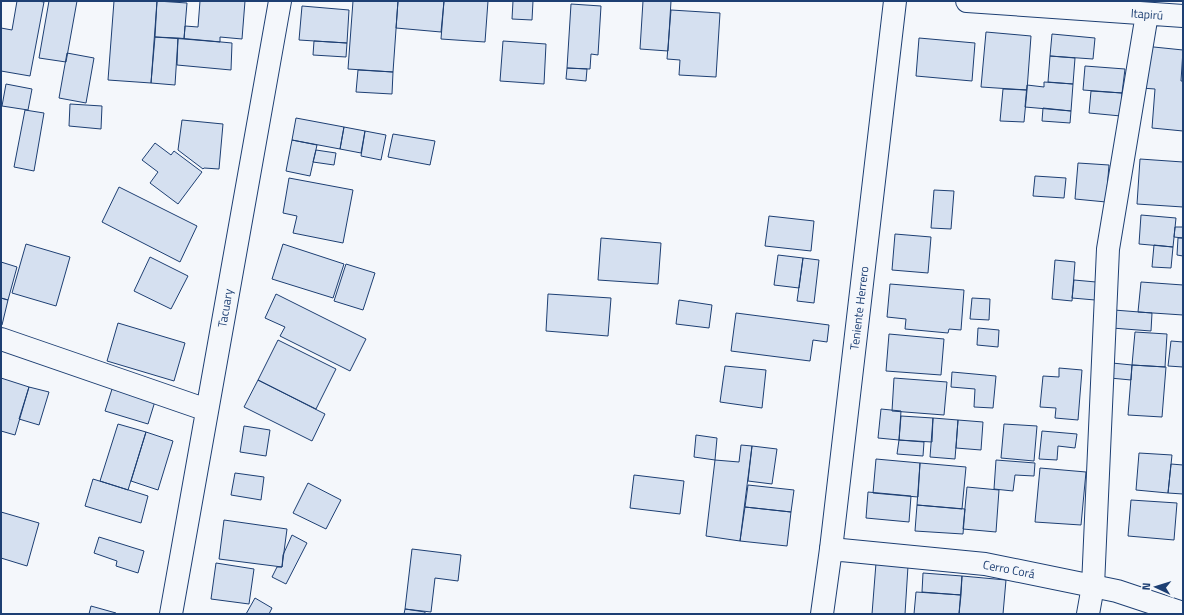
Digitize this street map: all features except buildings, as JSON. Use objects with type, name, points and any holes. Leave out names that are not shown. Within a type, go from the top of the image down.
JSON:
[{"type":"street","name":"Tacuary","points":[[171,614],[280,1]]},
{"type":"street","name":"Teniente Herrero","points":[[822,614],[896,1]]},
{"type":"street","name":"Itapirú","points":[[967,1],[1183,16]]},
{"type":"street","points":[[1088,614],[1093,586],[1108,249],[1147,14]]},
{"type":"street","points":[[1,339],[207,410]]},
{"type":"street","name":"Cerro Corá","points":[[831,549],[985,564],[1117,591],[1183,613]]}]
